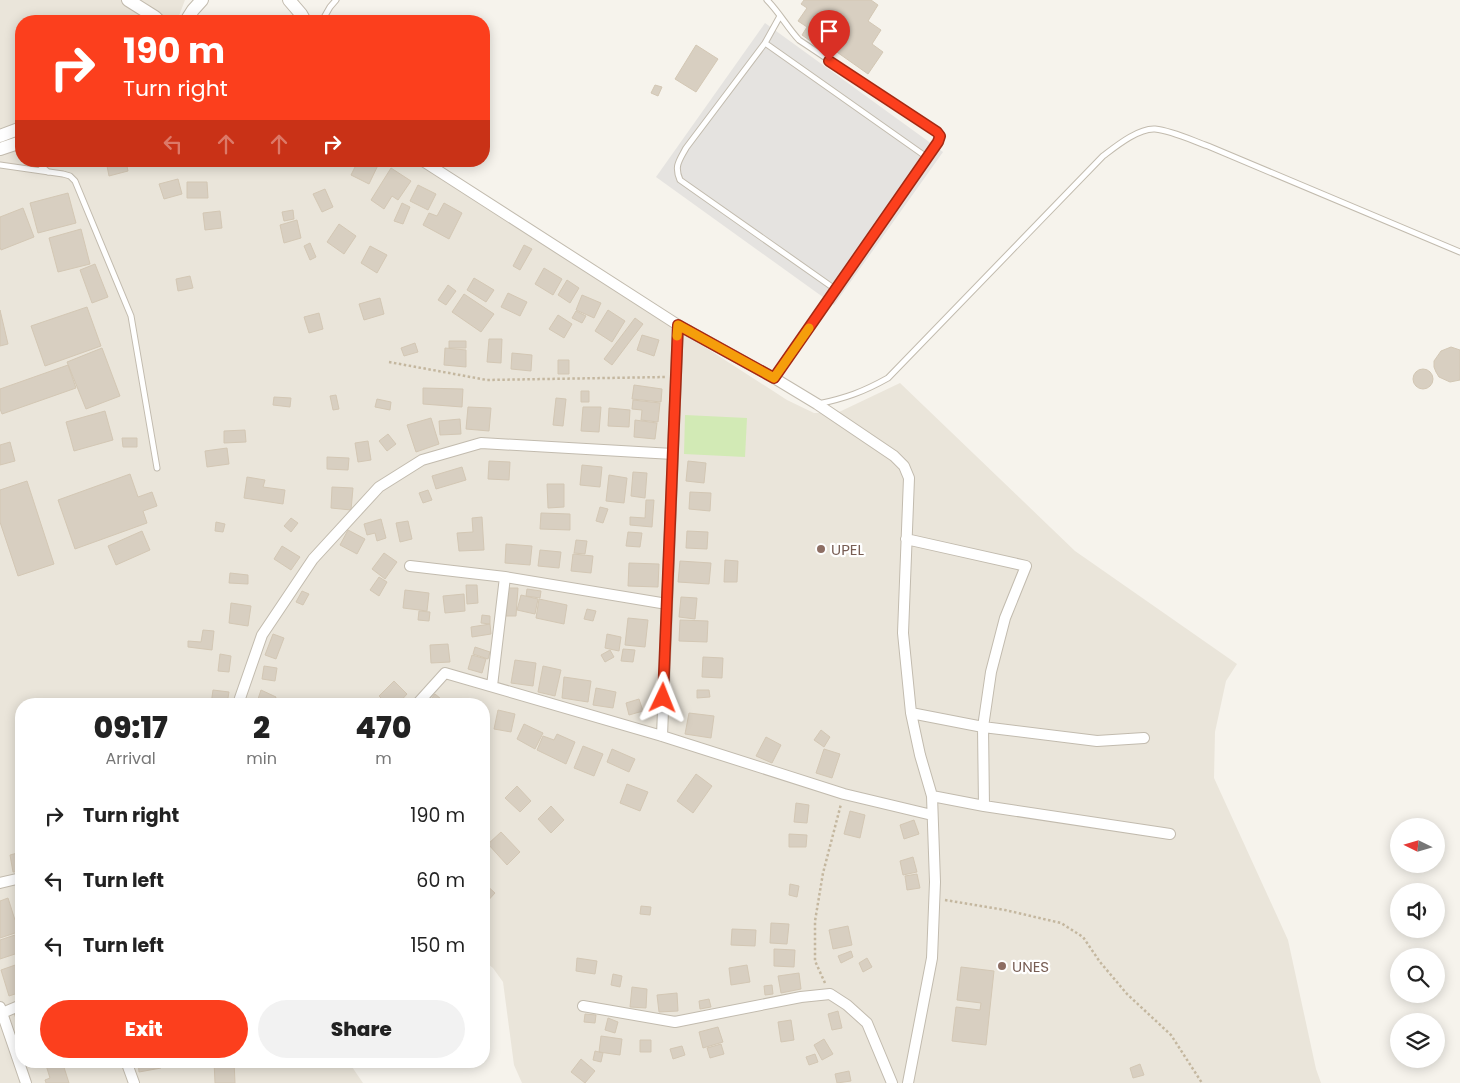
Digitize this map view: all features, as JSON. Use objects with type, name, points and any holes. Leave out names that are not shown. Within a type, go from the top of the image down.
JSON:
[{"type":"street","points":[[128,0],[152,15]]},
{"type":"street","points":[[190,15],[201,0]]},
{"type":"street","points":[[289,0],[302,15]]},
{"type":"street","points":[[0,136],[15,130]]},
{"type":"street","points":[[0,149],[15,144]]},
{"type":"street","points":[[432,167],[678,325],[817,404],[894,456],[904,466],[909,478],[903,633],[911,713],[920,755],[932,796],[935,882],[932,958],[908,1083]]},
{"type":"street","points":[[662,736],[678,325]]},
{"type":"street","points":[[240,698],[262,635],[313,558],[378,487],[422,460],[481,443],[673,454]]},
{"type":"street","points":[[906,539],[1026,566],[1005,618],[991,672],[983,727],[984,806]]},
{"type":"street","points":[[410,566],[505,577],[667,604]]},
{"type":"street","points":[[492,686],[505,577]]},
{"type":"street","points":[[423,698],[445,673],[662,736],[844,794],[932,815]]},
{"type":"street","points":[[911,713],[983,727],[1097,741],[1144,738]]},
{"type":"street","points":[[932,796],[984,806],[1170,834]]},
{"type":"street","points":[[0,883],[15,879]]},
{"type":"street","points":[[582,1006],[675,1022],[801,997],[830,994],[847,1005],[867,1023],[892,1083]]},
{"type":"street","points":[[15,1008],[1,1011],[15,1051]]},
{"type":"street","points":[[21,1068],[26,1083]]},
{"type":"street","points":[[129,1068],[134,1083]]},
{"type":"lane","points":[[325,15],[336,0]]},
{"type":"lane","points":[[766,0],[799,40],[937,132],[940,136],[928,158],[774,378]]},
{"type":"lane","points":[[780,16],[765,43],[686,148],[678,161],[676,171],[680,180],[835,289]]},
{"type":"lane","points":[[765,43],[928,158]]},
{"type":"lane","points":[[817,404],[868,390],[888,378],[1103,156],[1123,140],[1153,129],[1178,135],[1208,146],[1460,252]]},
{"type":"lane","points":[[0,165],[63,174],[70,176],[75,181],[131,316],[157,468]]},
{"type":"lane","points":[[42,167],[48,172]]},
{"type":"path","points":[[389,362],[487,380],[676,376]]},
{"type":"path","points":[[830,994],[815,961],[815,921],[823,873],[844,794]]},
{"type":"path","points":[[935,899],[1005,910],[1061,923],[1083,937],[1100,962],[1127,994],[1171,1034],[1202,1083]]},
{"type":"shaded area","points":[[0,0],[185,0],[179,15],[15,15],[15,167],[426,167],[787,400],[814,413],[837,413],[900,383],[1075,551],[1237,664],[1226,681],[1215,732],[1214,778],[1288,940],[1316,1069],[1321,1083],[522,1083],[514,1065],[503,982],[490,966],[490,698],[15,698],[15,1068],[353,1068],[363,1083],[0,1083]]},
{"type":"shaded area","points":[[765,23],[943,152],[834,305],[656,177]]},
{"type":"green space","points":[[685,415],[747,418],[745,457],[684,454]]},
{"type":"building","points":[[804,0],[871,0],[878,5],[868,21],[881,30],[872,44],[883,52],[868,74],[834,50],[830,55],[802,35],[807,27],[798,21],[807,8],[801,4]]},
{"type":"building","points":[[696,45],[718,59],[696,92],[675,79]]},
{"type":"building","points":[[655,85],[662,87],[658,96],[651,93]]},
{"type":"building","points":[[107,167],[127,167],[128,171],[109,176]]},
{"type":"building","points":[[355,167],[377,167],[369,184],[351,175]]},
{"type":"building","points":[[391,168],[411,181],[398,200],[392,196],[384,209],[371,200]]},
{"type":"building","points":[[178,179],[182,194],[164,199],[159,184]]},
{"type":"building","points":[[187,182],[207,182],[208,198],[187,198]]},
{"type":"building","points":[[418,185],[436,194],[428,210],[410,201]]},
{"type":"building","points":[[325,189],[333,207],[322,212],[313,194]]},
{"type":"building","points":[[68,193],[76,223],[38,233],[30,203]]},
{"type":"building","points":[[402,203],[410,207],[403,224],[394,221]]},
{"type":"building","points":[[444,203],[462,213],[449,239],[423,225],[429,213],[437,216]]},
{"type":"building","points":[[23,208],[34,237],[1,250],[0,217]]},
{"type":"building","points":[[293,210],[294,219],[284,221],[282,212]]},
{"type":"building","points":[[220,211],[222,228],[205,230],[203,213]]},
{"type":"building","points":[[297,220],[301,238],[284,243],[280,225]]},
{"type":"building","points":[[339,224],[356,236],[344,254],[327,242]]},
{"type":"building","points":[[81,229],[90,264],[58,272],[49,238]]},
{"type":"building","points":[[310,243],[316,257],[310,260],[304,246]]},
{"type":"building","points":[[524,245],[532,249],[520,270],[513,266]]},
{"type":"building","points":[[370,246],[387,255],[377,273],[361,263]]},
{"type":"building","points":[[95,264],[108,297],[92,303],[80,270]]},
{"type":"building","points":[[544,268],[562,279],[553,295],[535,284]]},
{"type":"building","points":[[190,276],[193,288],[178,291],[176,279]]},
{"type":"building","points":[[474,278],[494,290],[486,302],[467,290]]},
{"type":"building","points":[[567,280],[579,288],[570,303],[558,295]]},
{"type":"building","points":[[448,285],[456,291],[446,305],[438,300]]},
{"type":"building","points":[[508,293],[527,302],[520,316],[501,307]]},
{"type":"building","points":[[464,294],[494,314],[481,332],[452,312]]},
{"type":"building","points":[[582,295],[601,303],[594,318],[576,310]]},
{"type":"building","points":[[380,298],[384,314],[364,320],[359,304]]},
{"type":"building","points":[[87,307],[101,346],[45,366],[31,326]]},
{"type":"building","points":[[0,310],[8,344],[0,346]]},
{"type":"building","points":[[608,310],[625,321],[612,342],[595,331]]},
{"type":"building","points":[[576,311],[586,316],[582,323],[572,318]]},
{"type":"building","points":[[319,313],[323,329],[309,333],[304,317]]},
{"type":"building","points":[[558,315],[572,324],[564,338],[549,329]]},
{"type":"building","points":[[635,318],[643,324],[612,365],[604,359]]},
{"type":"building","points":[[642,335],[659,340],[654,356],[637,350]]},
{"type":"building","points":[[489,339],[502,339],[501,363],[487,362]]},
{"type":"building","points":[[449,341],[466,341],[466,348],[449,348]]},
{"type":"building","points":[[415,343],[418,352],[404,356],[401,348]]},
{"type":"building","points":[[1451,347],[1460,350],[1460,380],[1450,382],[1439,377],[1434,367],[1434,361],[1441,351]]},
{"type":"building","points":[[102,348],[120,396],[86,409],[67,362]]},
{"type":"building","points":[[445,348],[466,350],[466,367],[444,365]]},
{"type":"building","points":[[512,353],[532,355],[531,371],[511,369]]},
{"type":"building","points":[[558,360],[569,360],[569,374],[558,374]]},
{"type":"building","points":[[68,365],[76,388],[2,414],[0,409],[0,389]]},
{"type":"building","points":[[1419,369],[1427,369],[1433,375],[1433,383],[1427,389],[1419,389],[1413,383],[1413,375]]},
{"type":"building","points":[[634,385],[662,389],[661,402],[632,399]]},
{"type":"building","points":[[423,388],[463,389],[462,407],[423,404]]},
{"type":"building","points":[[581,391],[589,391],[589,402],[581,402]]},
{"type":"building","points":[[336,395],[339,409],[333,410],[330,396]]},
{"type":"building","points":[[274,397],[291,398],[290,407],[273,405]]},
{"type":"building","points":[[556,398],[566,399],[563,426],[553,425]]},
{"type":"building","points":[[377,399],[391,402],[390,410],[375,407]]},
{"type":"building","points":[[633,400],[660,403],[658,422],[641,420],[642,410],[632,409]]},
{"type":"building","points":[[468,407],[491,408],[489,431],[466,429]]},
{"type":"building","points":[[583,407],[601,407],[599,432],[581,431]]},
{"type":"building","points":[[609,408],[630,410],[629,427],[608,426]]},
{"type":"building","points":[[105,411],[113,440],[74,451],[66,422]]},
{"type":"building","points":[[431,418],[439,444],[416,452],[407,425]]},
{"type":"building","points":[[460,419],[461,434],[440,435],[439,421]]},
{"type":"building","points":[[635,420],[657,423],[655,439],[634,437]]},
{"type":"building","points":[[245,430],[246,442],[224,443],[224,431]]},
{"type":"building","points":[[388,434],[396,444],[387,451],[379,441]]},
{"type":"building","points":[[122,438],[137,438],[137,447],[123,447]]},
{"type":"building","points":[[368,441],[371,460],[358,462],[355,443]]},
{"type":"building","points":[[10,442],[15,461],[0,465],[0,445]]},
{"type":"building","points":[[227,448],[229,464],[207,467],[205,451]]},
{"type":"building","points":[[327,457],[349,458],[348,470],[327,469]]},
{"type":"building","points":[[489,461],[510,462],[509,480],[488,479]]},
{"type":"building","points":[[688,461],[706,463],[704,483],[686,481]]},
{"type":"building","points":[[582,465],[602,467],[600,487],[580,485]]},
{"type":"building","points":[[462,467],[466,480],[436,489],[432,476]]},
{"type":"building","points":[[633,472],[647,473],[645,498],[631,496]]},
{"type":"building","points":[[130,474],[138,497],[152,492],[157,506],[143,511],[147,523],[75,549],[58,500]]},
{"type":"building","points":[[609,475],[627,478],[624,503],[606,501]]},
{"type":"building","points":[[247,477],[265,480],[263,487],[285,490],[283,504],[244,498]]},
{"type":"building","points":[[27,481],[54,564],[18,576],[0,522],[0,490]]},
{"type":"building","points":[[547,484],[564,484],[564,507],[548,508]]},
{"type":"building","points":[[332,487],[353,488],[351,510],[331,508]]},
{"type":"building","points":[[428,490],[432,500],[423,503],[419,493]]},
{"type":"building","points":[[690,492],[711,493],[710,511],[689,509]]},
{"type":"building","points":[[646,500],[654,500],[652,527],[630,525],[630,517],[645,518]]},
{"type":"building","points":[[600,507],[608,509],[603,523],[596,521]]},
{"type":"building","points":[[541,513],[570,514],[570,530],[540,529]]},
{"type":"building","points":[[482,517],[484,550],[459,551],[457,533],[473,532],[472,518]]},
{"type":"building","points":[[291,518],[298,523],[291,532],[284,526]]},
{"type":"building","points":[[381,519],[386,538],[377,541],[375,533],[367,535],[364,524]]},
{"type":"building","points":[[408,521],[412,539],[400,542],[396,523]]},
{"type":"building","points":[[216,522],[225,524],[223,532],[215,531]]},
{"type":"building","points":[[348,530],[365,539],[357,554],[340,545]]},
{"type":"building","points":[[142,531],[150,550],[116,565],[108,546]]},
{"type":"building","points":[[687,531],[708,532],[707,549],[686,548]]},
{"type":"building","points":[[628,532],[642,533],[640,547],[626,546]]},
{"type":"building","points":[[576,540],[587,541],[585,554],[574,553]]},
{"type":"building","points":[[506,544],[532,546],[530,565],[505,563]]},
{"type":"building","points":[[282,546],[300,557],[291,570],[274,559]]},
{"type":"building","points":[[540,550],[561,552],[559,568],[538,566]]},
{"type":"building","points":[[384,553],[397,562],[385,579],[372,569]]},
{"type":"building","points":[[573,554],[593,556],[591,573],[571,571]]},
{"type":"building","points":[[725,560],[738,561],[737,582],[724,582]]},
{"type":"building","points":[[680,561],[711,563],[709,584],[678,582]]},
{"type":"building","points":[[629,563],[659,564],[658,587],[628,586]]},
{"type":"building","points":[[230,573],[248,575],[248,584],[229,583]]},
{"type":"building","points":[[379,577],[387,582],[379,596],[370,590]]},
{"type":"building","points":[[466,585],[477,585],[478,603],[467,604]]},
{"type":"building","points":[[507,588],[518,588],[516,616],[506,616]]},
{"type":"building","points":[[527,589],[541,591],[540,598],[526,596]]},
{"type":"building","points":[[405,590],[429,593],[427,611],[403,608]]},
{"type":"building","points":[[302,591],[309,594],[303,605],[296,602]]},
{"type":"building","points":[[464,594],[465,611],[445,613],[443,596]]},
{"type":"building","points":[[521,595],[538,599],[535,614],[517,610]]},
{"type":"building","points":[[681,597],[697,598],[695,619],[679,617]]},
{"type":"building","points":[[539,599],[567,605],[564,624],[536,618]]},
{"type":"building","points":[[231,603],[251,606],[248,626],[229,623]]},
{"type":"building","points":[[587,609],[596,611],[593,621],[584,619]]},
{"type":"building","points":[[419,611],[430,612],[429,621],[418,620]]},
{"type":"building","points":[[482,615],[490,616],[490,624],[481,623]]},
{"type":"building","points":[[628,618],[648,620],[645,647],[625,645]]},
{"type":"building","points":[[680,620],[708,621],[707,642],[679,641]]},
{"type":"building","points":[[490,624],[491,634],[472,637],[471,627]]},
{"type":"building","points":[[203,630],[214,631],[212,650],[188,647],[188,641],[201,642]]},
{"type":"building","points":[[273,634],[284,638],[276,659],[265,655]]},
{"type":"building","points":[[607,634],[621,637],[619,651],[605,648]]},
{"type":"building","points":[[448,644],[450,662],[431,663],[430,645]]},
{"type":"building","points":[[475,647],[490,652],[488,659],[473,654]]},
{"type":"building","points":[[623,649],[635,650],[633,662],[621,661]]},
{"type":"building","points":[[610,650],[614,657],[605,662],[601,655]]},
{"type":"building","points":[[220,654],[231,656],[229,672],[218,671]]},
{"type":"building","points":[[472,655],[486,659],[482,673],[468,669]]},
{"type":"building","points":[[703,657],[723,658],[722,678],[702,677]]},
{"type":"building","points":[[515,660],[536,663],[533,686],[511,683]]},
{"type":"building","points":[[264,666],[277,668],[275,681],[262,679]]},
{"type":"building","points":[[543,666],[561,670],[555,696],[538,692]]},
{"type":"building","points":[[564,677],[591,681],[588,702],[562,698]]},
{"type":"building","points":[[394,681],[407,694],[403,698],[381,698],[379,696]]},
{"type":"building","points":[[596,688],[616,692],[613,708],[593,705]]},
{"type":"building","points":[[213,690],[229,692],[228,698],[212,698]]},
{"type":"building","points":[[261,690],[276,697],[276,698],[258,698]]},
{"type":"building","points":[[697,690],[709,690],[710,697],[697,698]]},
{"type":"building","points":[[435,694],[440,698],[432,698]]},
{"type":"building","points":[[639,699],[643,711],[629,715],[626,703]]},
{"type":"building","points":[[498,710],[515,714],[511,732],[494,729]]},
{"type":"building","points":[[689,713],[714,716],[711,738],[685,734]]},
{"type":"building","points":[[524,724],[543,733],[535,749],[517,739]]},
{"type":"building","points":[[821,730],[830,737],[824,747],[814,740]]},
{"type":"building","points":[[557,734],[575,742],[566,764],[537,750],[543,736],[554,740]]},
{"type":"building","points":[[766,737],[781,745],[772,763],[756,756]]},
{"type":"building","points":[[583,746],[603,754],[594,776],[574,768]]},
{"type":"building","points":[[612,749],[635,759],[629,772],[607,762]]},
{"type":"building","points":[[824,749],[840,754],[832,778],[816,773]]},
{"type":"building","points":[[696,774],[712,786],[693,813],[677,801]]},
{"type":"building","points":[[627,784],[648,792],[640,811],[620,803]]},
{"type":"building","points":[[517,786],[531,801],[520,812],[505,798]]},
{"type":"building","points":[[796,803],[809,805],[807,823],[794,822]]},
{"type":"building","points":[[551,806],[564,820],[551,833],[538,819]]},
{"type":"building","points":[[850,811],[865,815],[860,838],[844,834]]},
{"type":"building","points":[[914,820],[919,834],[904,839],[900,825]]},
{"type":"building","points":[[501,832],[520,852],[507,865],[490,846],[490,842]]},
{"type":"building","points":[[789,834],[807,835],[806,847],[789,847]]},
{"type":"building","points":[[15,854],[15,872],[13,872],[10,855]]},
{"type":"building","points":[[913,857],[917,872],[903,875],[900,861]]},
{"type":"building","points":[[917,874],[920,888],[907,890],[905,876]]},
{"type":"building","points":[[790,884],[799,886],[797,897],[789,895]]},
{"type":"building","points":[[490,888],[495,893],[490,898]]},
{"type":"building","points":[[8,898],[15,920],[15,933],[0,938],[0,901]]},
{"type":"building","points":[[641,906],[651,907],[650,915],[640,914]]},
{"type":"building","points":[[771,923],[789,924],[787,944],[770,943]]},
{"type":"building","points":[[848,926],[852,945],[833,949],[829,930]]},
{"type":"building","points":[[732,929],[756,930],[755,946],[731,945]]},
{"type":"building","points":[[15,935],[15,954],[0,959],[0,940]]},
{"type":"building","points":[[774,949],[795,950],[794,967],[774,966]]},
{"type":"building","points":[[851,951],[853,957],[841,963],[838,956]]},
{"type":"building","points":[[577,958],[597,961],[595,974],[576,971]]},
{"type":"building","points":[[867,958],[872,967],[863,972],[859,963]]},
{"type":"building","points":[[15,965],[15,994],[9,996],[1,970]]},
{"type":"building","points":[[747,965],[750,982],[731,985],[729,968]]},
{"type":"building","points":[[961,967],[994,971],[986,1045],[952,1041],[956,1007],[980,1010],[981,1003],[957,1000]]},
{"type":"building","points":[[799,973],[801,989],[781,993],[778,976]]},
{"type":"building","points":[[613,974],[622,976],[620,987],[611,985]]},
{"type":"building","points":[[772,985],[773,994],[765,995],[764,986]]},
{"type":"building","points":[[632,987],[647,989],[646,1008],[630,1007]]},
{"type":"building","points":[[677,993],[678,1011],[659,1012],[657,995]]},
{"type":"building","points":[[709,999],[711,1007],[700,1009],[699,1001]]},
{"type":"building","points":[[838,1011],[842,1028],[832,1030],[828,1014]]},
{"type":"building","points":[[585,1014],[596,1015],[595,1023],[584,1022]]},
{"type":"building","points":[[608,1018],[618,1022],[615,1033],[605,1030]]},
{"type":"building","points":[[791,1020],[794,1040],[781,1042],[778,1022]]},
{"type":"building","points":[[718,1027],[723,1042],[703,1048],[699,1032]]},
{"type":"building","points":[[601,1036],[622,1039],[620,1055],[599,1052]]},
{"type":"building","points":[[824,1039],[833,1054],[822,1060],[814,1045]]},
{"type":"building","points":[[640,1040],[651,1040],[651,1052],[640,1052]]},
{"type":"building","points":[[721,1044],[724,1054],[710,1058],[707,1048]]},
{"type":"building","points":[[682,1046],[685,1055],[673,1059],[670,1049]]},
{"type":"building","points":[[595,1051],[603,1053],[601,1062],[593,1060]]},
{"type":"building","points":[[815,1054],[818,1062],[809,1065],[806,1057]]},
{"type":"building","points":[[581,1059],[595,1071],[585,1083],[571,1072]]},
{"type":"building","points":[[1140,1064],[1144,1075],[1133,1078],[1130,1068]]},
{"type":"building","points":[[47,1068],[64,1068],[69,1083],[46,1083],[45,1080],[50,1078]]},
{"type":"building","points":[[139,1068],[161,1068],[139,1072]]},
{"type":"building","points":[[214,1068],[234,1068],[235,1083],[215,1083]]},
{"type":"building","points":[[849,1071],[851,1081],[837,1083],[835,1074]]},
{"type":"slow traffic","points":[[677,336],[678,325],[774,378],[809,328]]},
{"type":"place","name":"UPEL","points":[[821,549]]},
{"type":"place","name":"UNES","points":[[1002,966]]},
{"type":"route","points":[[663,698],[678,325],[774,378],[921,168],[940,136],[937,132],[829,61]]}]
